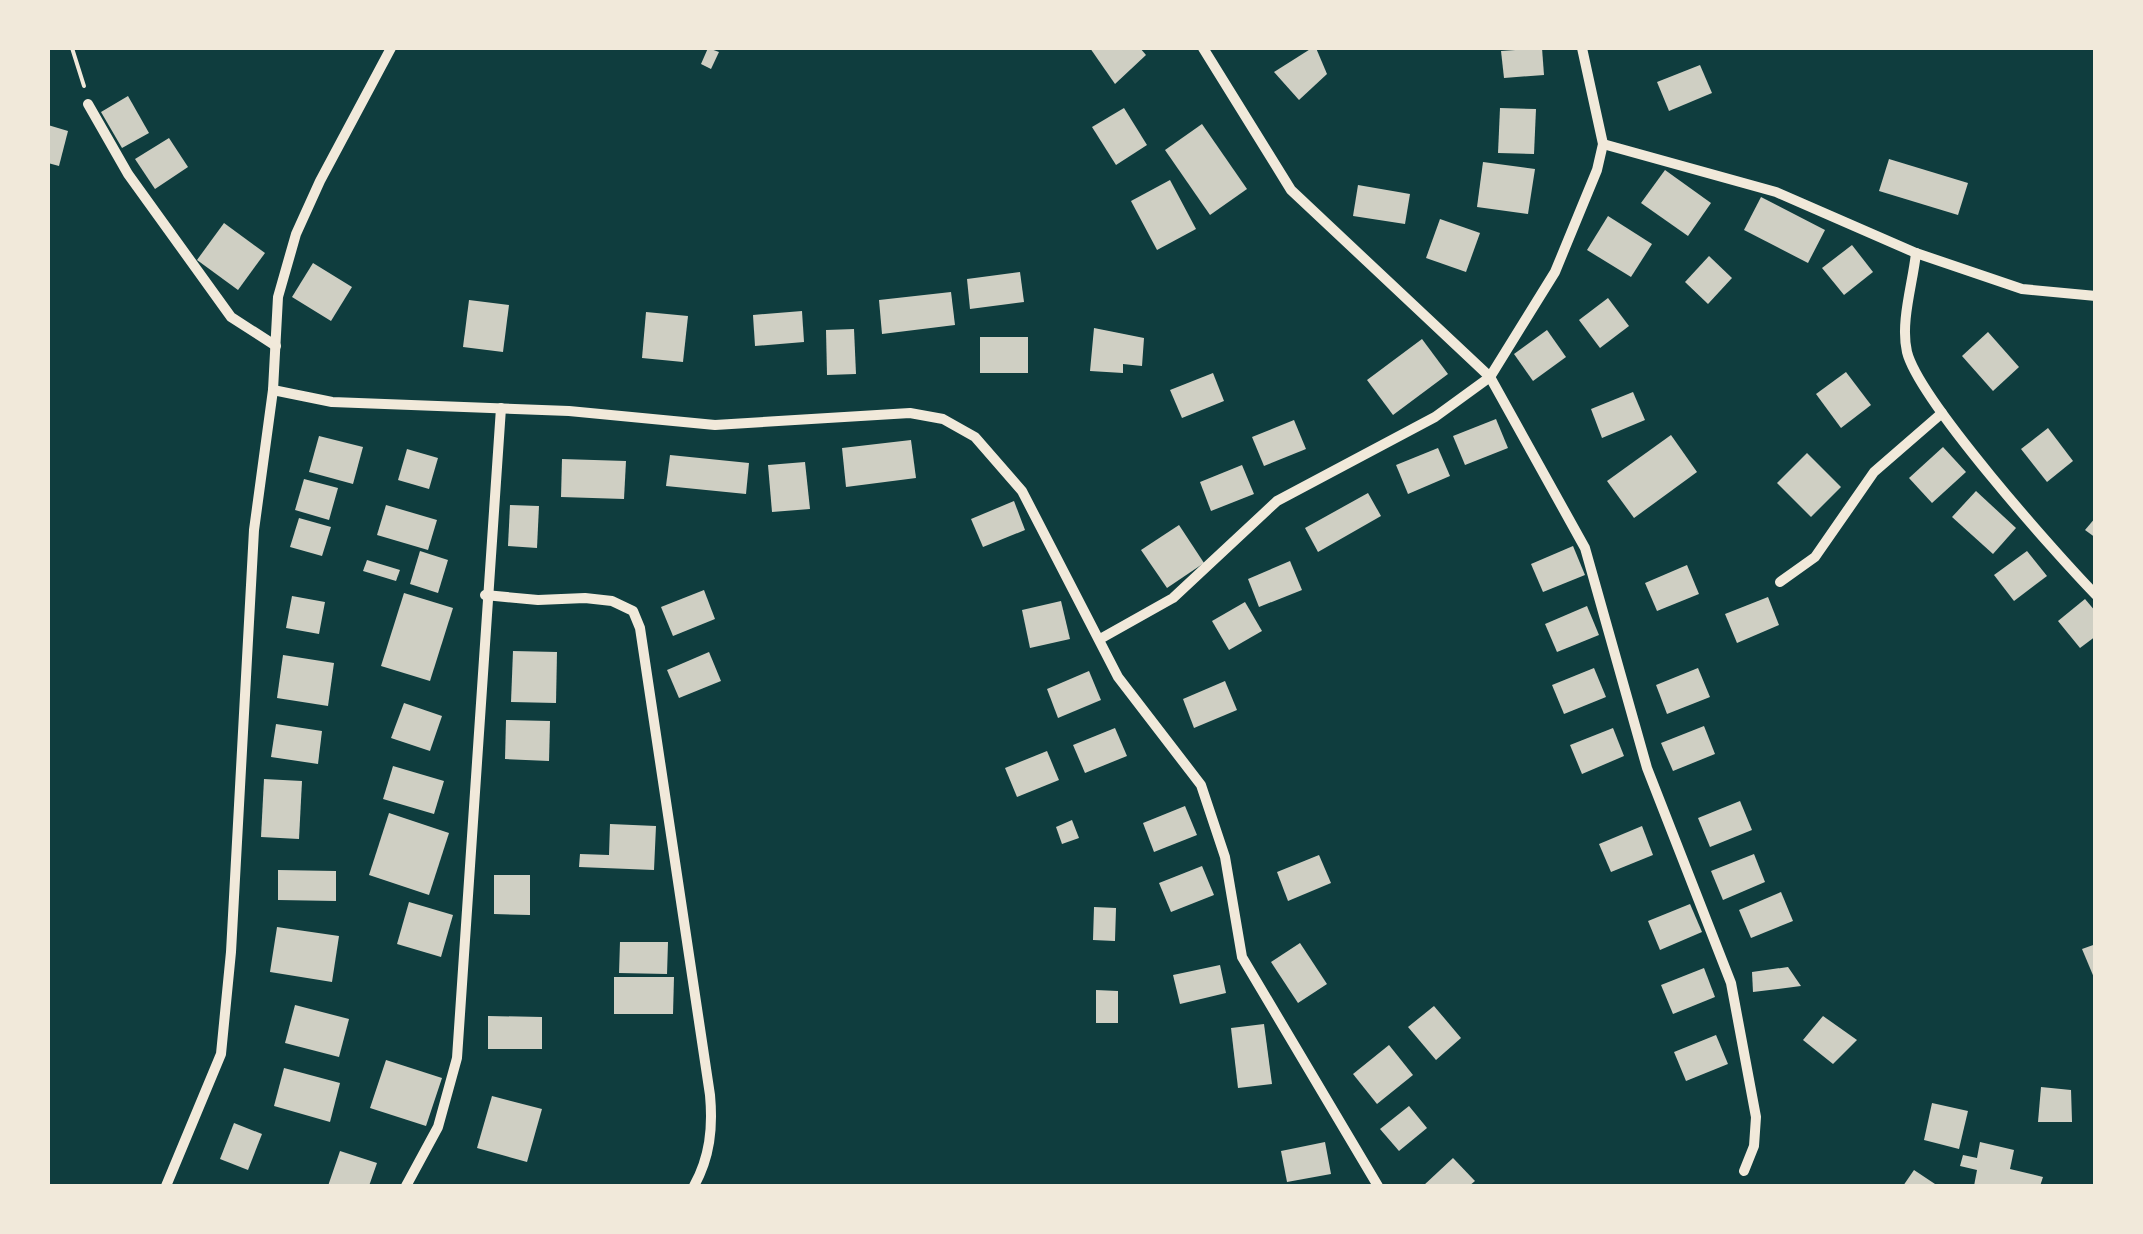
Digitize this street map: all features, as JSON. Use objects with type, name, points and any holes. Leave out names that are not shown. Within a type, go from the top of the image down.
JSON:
[{"type":"street","points":[[166,1186],[221,1054],[231,952],[256,514],[273,390],[278,297],[296,234],[391,48]]},
{"type":"street","points":[[1203,48],[1290,190],[1490,377],[1586,548],[1647,768],[1730,984],[1756,1116],[1754,1146],[1744,1170]]},
{"type":"street","points":[[1100,639],[1173,598],[1277,500],[1435,418],[1490,377],[1554,272],[1578,220],[1603,144],[1582,48]]},
{"type":"street","points":[[88,104],[128,174],[231,316],[276,346]]},
{"type":"street","points":[[1603,144],[1776,192],[1916,252],[2022,288],[2096,296]]},
{"type":"street","points":[[1916,252],[1907,351],[1942,413],[2096,595]]},
{"type":"street","points":[[273,390],[332,402],[501,408],[714,426],[877,413],[943,420],[975,437],[1004,466],[1118,677],[1201,785],[1225,857],[1242,957],[1258,990],[1378,1186]]},
{"type":"street","points":[[406,1186],[438,1128],[457,1058],[501,408]]},
{"type":"street","points":[[1780,582],[1815,557],[1874,472],[1942,413]]},
{"type":"street","points":[[486,595],[612,601],[633,612],[640,628],[710,1095],[708,1151],[694,1186]]},
{"type":"path","points":[[72,48],[88,104]]},
{"type":"building","points":[[708,48],[719,52],[711,69],[701,64]]},
{"type":"building","points":[[1090,48],[1140,48],[1146,55],[1115,84]]},
{"type":"building","points":[[1316,48],[1327,74],[1299,100],[1274,72]]},
{"type":"building","points":[[1542,48],[1544,75],[1504,78],[1501,51]]},
{"type":"building","points":[[1700,65],[1712,93],[1669,111],[1657,82]]},
{"type":"building","points":[[128,96],[149,133],[122,148],[101,112]]},
{"type":"building","points":[[1124,108],[1147,145],[1116,165],[1092,127]]},
{"type":"building","points":[[1500,108],[1536,109],[1534,154],[1498,153]]},
{"type":"building","points":[[1202,124],[1247,189],[1210,215],[1165,150]]},
{"type":"building","points":[[48,125],[68,131],[59,166],[48,163]]},
{"type":"building","points":[[169,138],[188,167],[155,189],[135,159]]},
{"type":"building","points":[[1889,159],[1968,183],[1958,215],[1879,191]]},
{"type":"building","points":[[1483,162],[1535,169],[1528,214],[1477,207]]},
{"type":"building","points":[[1665,170],[1711,203],[1688,236],[1641,203]]},
{"type":"building","points":[[1170,180],[1196,229],[1157,250],[1131,201]]},
{"type":"building","points":[[1358,185],[1410,194],[1405,224],[1353,216]]},
{"type":"building","points":[[1761,197],[1825,230],[1808,263],[1744,230]]},
{"type":"building","points":[[1608,216],[1652,244],[1631,277],[1587,250]]},
{"type":"building","points":[[1440,219],[1480,233],[1466,272],[1426,258]]},
{"type":"building","points":[[224,223],[265,253],[238,290],[197,260]]},
{"type":"building","points":[[1852,245],[1873,272],[1844,295],[1822,268]]},
{"type":"building","points":[[1709,256],[1732,278],[1708,304],[1685,282]]},
{"type":"building","points":[[313,263],[352,287],[331,321],[292,297]]},
{"type":"building","points":[[1020,272],[1024,302],[970,309],[967,279]]},
{"type":"building","points":[[951,292],[955,325],[882,334],[879,300]]},
{"type":"building","points":[[1608,298],[1629,326],[1600,348],[1579,320]]},
{"type":"building","points":[[469,300],[509,305],[503,352],[463,347]]},
{"type":"building","points":[[802,311],[804,342],[755,346],[753,315]]},
{"type":"building","points":[[646,312],[688,316],[683,362],[642,358]]},
{"type":"building","points":[[1094,328],[1144,338],[1142,366],[1123,364],[1123,373],[1090,371]]},
{"type":"building","points":[[854,329],[856,374],[827,375],[826,330]]},
{"type":"building","points":[[1547,330],[1566,357],[1533,381],[1514,354]]},
{"type":"building","points":[[1988,332],[2019,367],[1993,391],[1962,356]]},
{"type":"building","points":[[980,337],[1028,337],[1028,373],[980,373]]},
{"type":"building","points":[[1422,339],[1448,374],[1393,415],[1367,380]]},
{"type":"building","points":[[1846,372],[1871,405],[1841,428],[1816,394]]},
{"type":"building","points":[[1213,373],[1224,401],[1182,418],[1170,390]]},
{"type":"building","points":[[1633,392],[1645,420],[1602,438],[1591,409]]},
{"type":"building","points":[[1496,419],[1508,448],[1465,465],[1453,436]]},
{"type":"building","points":[[1294,420],[1306,449],[1264,466],[1252,437]]},
{"type":"building","points":[[2048,428],[2073,461],[2047,482],[2021,449]]},
{"type":"building","points":[[1671,435],[1697,472],[1634,518],[1607,481]]},
{"type":"building","points":[[319,436],[363,447],[353,484],[309,472]]},
{"type":"building","points":[[911,440],[916,478],[846,487],[842,448]]},
{"type":"building","points":[[1943,447],[1966,472],[1932,503],[1909,478]]},
{"type":"building","points":[[1438,448],[1450,476],[1408,494],[1396,465]]},
{"type":"building","points":[[407,449],[438,458],[429,489],[398,480]]},
{"type":"building","points":[[1807,453],[1841,487],[1811,517],[1777,483]]},
{"type":"building","points":[[670,455],[749,463],[746,494],[666,486]]},
{"type":"building","points":[[562,459],[626,461],[624,499],[561,497]]},
{"type":"building","points":[[805,462],[810,509],[772,512],[768,465]]},
{"type":"building","points":[[1242,465],[1254,494],[1211,511],[1200,482]]},
{"type":"building","points":[[304,479],[338,488],[329,520],[295,510]]},
{"type":"building","points":[[1976,491],[2016,528],[1993,554],[1952,517]]},
{"type":"building","points":[[1368,493],[1381,516],[1318,552],[1305,528]]},
{"type":"building","points":[[1014,501],[1025,530],[983,547],[971,519]]},
{"type":"building","points":[[386,505],[437,520],[428,550],[377,535]]},
{"type":"building","points":[[510,505],[539,506],[537,548],[508,546]]},
{"type":"building","points":[[2096,517],[2096,538],[2085,530]]},
{"type":"building","points":[[299,518],[331,527],[322,556],[290,547]]},
{"type":"building","points":[[1179,525],[1204,563],[1167,588],[1141,550]]},
{"type":"building","points":[[1573,546],[1585,575],[1543,592],[1531,564]]},
{"type":"building","points":[[420,551],[448,560],[438,593],[410,584]]},
{"type":"building","points":[[2027,551],[2047,576],[2014,601],[1994,575]]},
{"type":"building","points":[[367,560],[400,570],[396,581],[363,571]]},
{"type":"building","points":[[1290,561],[1302,590],[1259,607],[1248,579]]},
{"type":"building","points":[[1687,565],[1699,594],[1657,611],[1645,583]]},
{"type":"building","points":[[704,590],[715,619],[673,636],[661,607]]},
{"type":"building","points":[[404,593],[453,608],[430,681],[381,666]]},
{"type":"building","points":[[292,596],[325,602],[319,634],[286,628]]},
{"type":"building","points":[[1768,597],[1779,625],[1737,643],[1725,614]]},
{"type":"building","points":[[2085,599],[2096,612],[2096,636],[2080,648],[2058,621]]},
{"type":"building","points":[[1061,601],[1070,639],[1030,648],[1022,610]]},
{"type":"building","points":[[1245,602],[1262,631],[1229,650],[1212,621]]},
{"type":"building","points":[[1587,606],[1599,635],[1557,652],[1545,624]]},
{"type":"building","points":[[513,651],[557,652],[556,703],[511,702]]},
{"type":"building","points":[[709,652],[721,681],[679,698],[667,670]]},
{"type":"building","points":[[283,655],[334,663],[328,706],[277,698]]},
{"type":"building","points":[[1594,668],[1606,697],[1564,714],[1552,685]]},
{"type":"building","points":[[1698,668],[1710,697],[1667,714],[1656,685]]},
{"type":"building","points":[[1089,671],[1101,700],[1058,718],[1047,689]]},
{"type":"building","points":[[1225,681],[1237,710],[1194,728],[1183,699]]},
{"type":"building","points":[[404,703],[442,716],[430,751],[391,738]]},
{"type":"building","points":[[506,720],[550,721],[549,761],[505,759]]},
{"type":"building","points":[[276,724],[322,731],[318,764],[271,757]]},
{"type":"building","points":[[1704,726],[1715,754],[1673,771],[1661,743]]},
{"type":"building","points":[[1115,728],[1127,756],[1085,773],[1073,745]]},
{"type":"building","points":[[1613,728],[1624,756],[1582,774],[1570,745]]},
{"type":"building","points":[[1047,751],[1059,780],[1017,797],[1005,768]]},
{"type":"building","points":[[393,766],[444,781],[434,814],[383,799]]},
{"type":"building","points":[[264,779],[302,781],[299,839],[261,837]]},
{"type":"building","points":[[1740,801],[1752,830],[1710,847],[1698,818]]},
{"type":"building","points":[[1185,806],[1197,835],[1154,852],[1143,823]]},
{"type":"building","points":[[389,813],[449,833],[429,895],[369,875]]},
{"type":"building","points":[[1072,820],[1079,838],[1062,844],[1056,827]]},
{"type":"building","points":[[610,824],[656,826],[654,870],[579,867],[580,854],[609,855]]},
{"type":"building","points":[[1642,826],[1653,855],[1611,872],[1599,844]]},
{"type":"building","points":[[1754,854],[1765,882],[1723,900],[1711,871]]},
{"type":"building","points":[[1319,855],[1331,883],[1288,901],[1277,872]]},
{"type":"building","points":[[1202,866],[1214,895],[1171,912],[1159,883]]},
{"type":"building","points":[[278,870],[336,871],[336,901],[278,900]]},
{"type":"building","points":[[494,875],[530,875],[530,915],[494,914]]},
{"type":"building","points":[[1781,892],[1793,921],[1751,938],[1739,910]]},
{"type":"building","points":[[409,902],[453,915],[441,957],[397,944]]},
{"type":"building","points":[[1690,904],[1702,932],[1660,950],[1648,921]]},
{"type":"building","points":[[1094,907],[1116,908],[1115,941],[1093,940]]},
{"type":"building","points":[[277,927],[339,936],[332,982],[270,972]]},
{"type":"building","points":[[620,942],[668,942],[667,974],[619,973]]},
{"type":"building","points":[[1300,943],[1327,984],[1298,1003],[1271,962]]},
{"type":"building","points":[[2096,944],[2096,980],[2095,980],[2082,949]]},
{"type":"building","points":[[1220,965],[1226,993],[1180,1004],[1173,975]]},
{"type":"building","points":[[1788,967],[1801,986],[1753,992],[1752,972]]},
{"type":"building","points":[[1704,968],[1715,997],[1673,1014],[1661,985]]},
{"type":"building","points":[[614,977],[674,977],[673,1014],[614,1014]]},
{"type":"building","points":[[1096,990],[1118,991],[1118,1023],[1096,1023]]},
{"type":"building","points":[[295,1005],[349,1019],[339,1057],[285,1043]]},
{"type":"building","points":[[1434,1006],[1461,1038],[1436,1060],[1408,1027]]},
{"type":"building","points":[[488,1016],[542,1017],[542,1049],[488,1049]]},
{"type":"building","points":[[1823,1016],[1857,1040],[1833,1064],[1803,1040]]},
{"type":"building","points":[[1264,1024],[1272,1084],[1238,1088],[1231,1028]]},
{"type":"building","points":[[1716,1035],[1728,1064],[1686,1081],[1674,1052]]},
{"type":"building","points":[[1389,1045],[1413,1075],[1377,1104],[1353,1074]]},
{"type":"building","points":[[386,1060],[442,1078],[426,1126],[370,1108]]},
{"type":"building","points":[[284,1068],[340,1083],[330,1122],[274,1106]]},
{"type":"building","points":[[2041,1087],[2071,1090],[2072,1122],[2038,1122]]},
{"type":"building","points":[[492,1096],[542,1109],[527,1162],[477,1148]]},
{"type":"building","points":[[1932,1103],[1968,1111],[1959,1149],[1924,1140]]},
{"type":"building","points":[[1409,1106],[1427,1128],[1399,1151],[1380,1129]]},
{"type":"building","points":[[234,1123],[262,1134],[248,1170],[220,1159]]},
{"type":"building","points":[[1325,1142],[1331,1174],[1287,1182],[1281,1151]]},
{"type":"building","points":[[1980,1142],[2014,1150],[2010,1169],[2043,1177],[2040,1186],[1974,1186],[1977,1170],[1960,1166],[1963,1155],[1977,1158]]},
{"type":"building","points":[[340,1151],[377,1163],[369,1186],[328,1186]]},
{"type":"building","points":[[1453,1158],[1475,1181],[1469,1186],[1423,1186]]},
{"type":"building","points":[[1914,1170],[1935,1184],[1934,1186],[1903,1186]]}]
